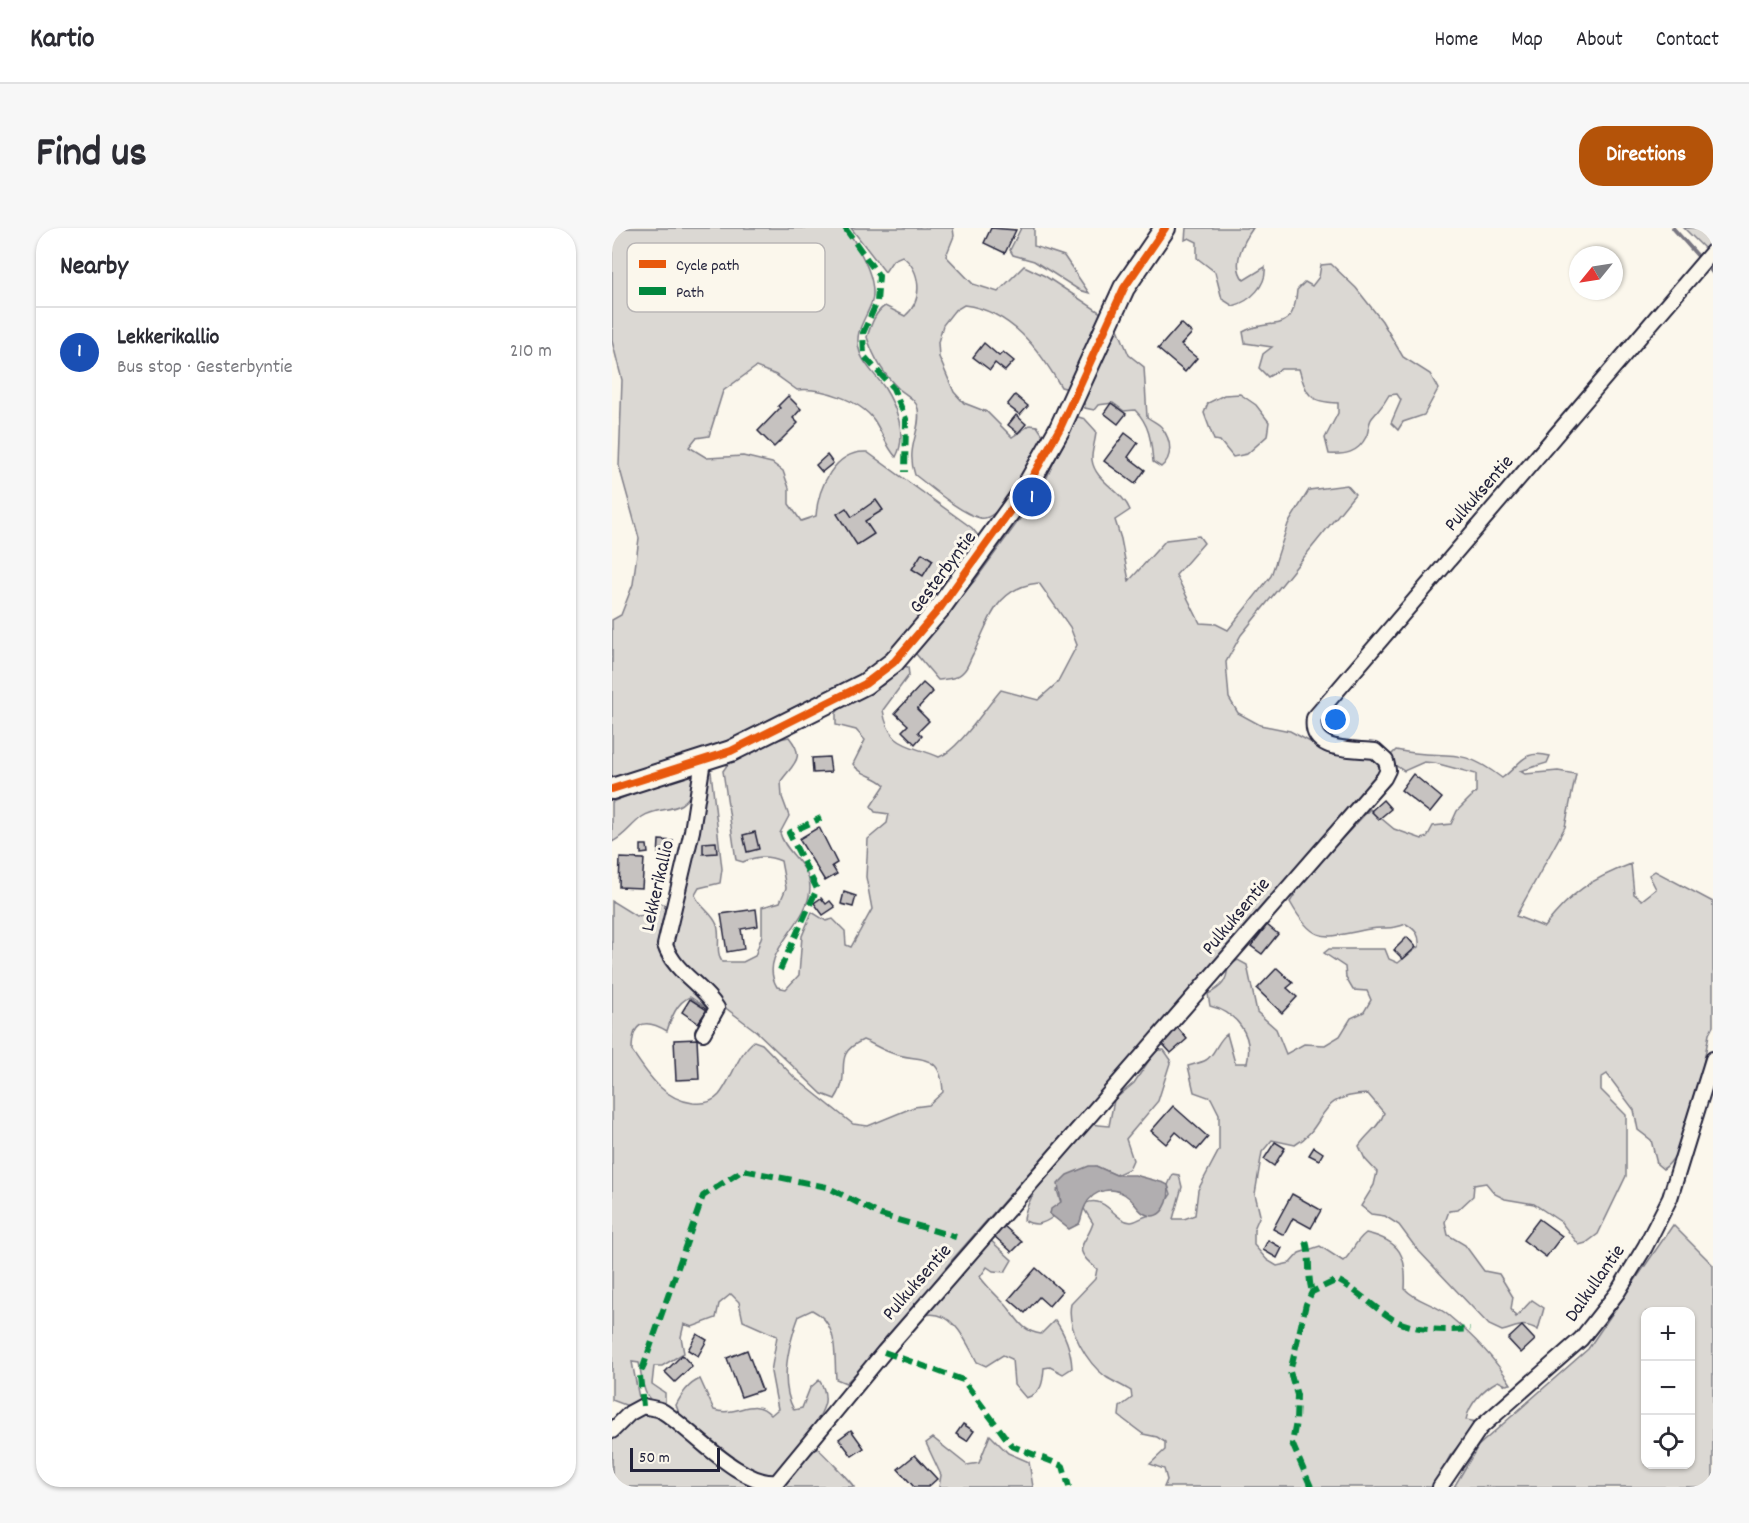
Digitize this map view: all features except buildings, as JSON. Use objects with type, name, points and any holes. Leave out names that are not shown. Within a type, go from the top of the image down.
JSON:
[{"type":"street","name":"Gesterbyntie","points":[[612,789],[703,762],[731,751],[865,684],[894,662],[940,608],[1025,490],[1060,428],[1128,282],[1165,228]]},
{"type":"street","name":"Pulkuksentie","points":[[612,1431],[630,1413],[643,1406],[661,1411],[706,1452],[740,1476],[759,1486],[770,1486],[777,1482],[884,1352],[1384,778],[1388,770],[1382,755],[1375,751],[1324,744],[1317,738],[1313,729],[1314,718],[1713,251]]},
{"type":"street","name":"Lekkerikallio","points":[[703,762],[692,831],[665,945],[676,967],[710,997],[717,1008],[703,1033]]},
{"type":"street","name":"Dalkullantie","points":[[1440,1487],[1480,1428],[1581,1339],[1617,1293],[1645,1247],[1670,1198],[1713,1059]]},
{"type":"shaded area","points":[[612,228],[847,228],[865,263],[873,292],[872,301],[858,336],[859,349],[866,364],[893,403],[901,430],[896,457],[874,420],[859,406],[828,393],[797,390],[776,375],[756,367],[723,391],[709,436],[696,438],[689,447],[707,458],[743,456],[772,463],[783,471],[789,488],[789,504],[801,521],[816,516],[820,493],[830,472],[837,464],[856,453],[867,452],[972,528],[981,539],[907,638],[871,670],[787,715],[714,748],[612,780],[612,620],[621,615],[633,584],[639,538],[619,466],[622,380],[612,341]]},
{"type":"shaded area","points":[[851,228],[953,228],[954,236],[946,256],[973,284],[998,292],[1024,266],[1045,276],[1104,315],[1069,389],[1061,387],[1043,359],[1022,334],[996,315],[964,305],[954,311],[943,325],[938,342],[939,357],[954,392],[964,403],[987,412],[1012,437],[1030,425],[1037,426],[1045,438],[1008,499],[989,517],[980,518],[964,511],[915,475],[912,456],[919,417],[917,406],[884,371],[867,337],[876,315],[885,306],[905,316],[911,309],[917,294],[916,277],[913,269],[902,256],[893,260],[885,272]]},
{"type":"shaded area","points":[[1021,228],[1034,228],[1034,246],[1064,256],[1089,293],[1079,290],[1034,261],[1013,255],[1010,250]]},
{"type":"shaded area","points":[[1186,228],[1253,228],[1242,247],[1238,261],[1240,274],[1244,280],[1265,267],[1263,280],[1252,296],[1233,306],[1222,299],[1215,272],[1197,258],[1197,242],[1189,238],[1185,240]]},
{"type":"shaded area","points":[[1684,228],[1713,228],[1713,240],[1705,249]]},
{"type":"shaded area","points":[[1331,264],[1356,288],[1382,321],[1403,357],[1430,374],[1438,389],[1424,415],[1403,422],[1398,430],[1391,423],[1401,400],[1397,394],[1389,395],[1371,420],[1367,435],[1359,447],[1350,452],[1335,454],[1329,454],[1325,438],[1338,413],[1338,403],[1321,401],[1311,396],[1304,386],[1299,369],[1281,369],[1268,377],[1259,368],[1263,354],[1272,347],[1245,343],[1243,332],[1286,320],[1295,305],[1297,290],[1305,282],[1312,286],[1319,277],[1321,265]]},
{"type":"shaded area","points":[[1114,329],[1118,329],[1129,355],[1144,367],[1147,417],[1161,427],[1169,443],[1168,459],[1161,467],[1153,462],[1147,428],[1135,410],[1124,411],[1113,403],[1098,405],[1094,410],[1085,408],[1083,398]]},
{"type":"shaded area","points":[[1240,394],[1256,405],[1269,422],[1267,436],[1247,454],[1233,457],[1220,441],[1214,440],[1204,413],[1208,403],[1224,395]]},
{"type":"shaded area","points":[[1075,416],[1085,419],[1096,431],[1092,457],[1094,468],[1130,510],[1115,520],[1129,581],[1166,540],[1199,536],[1204,543],[1176,575],[1200,623],[1216,624],[1228,630],[1271,576],[1288,524],[1309,490],[1347,485],[1355,494],[1241,635],[1226,662],[1229,698],[1238,713],[1260,725],[1290,731],[1316,745],[1339,753],[1369,755],[1380,765],[1382,772],[952,1260],[880,1349],[846,1383],[836,1379],[835,1349],[827,1323],[812,1310],[799,1316],[787,1363],[789,1399],[794,1410],[802,1408],[810,1388],[819,1380],[824,1390],[825,1402],[811,1431],[787,1464],[773,1476],[759,1478],[682,1422],[676,1405],[683,1393],[700,1379],[714,1410],[722,1412],[758,1407],[771,1415],[778,1409],[771,1372],[777,1336],[743,1321],[739,1302],[731,1294],[719,1304],[716,1318],[692,1327],[684,1324],[681,1337],[684,1353],[662,1366],[654,1366],[652,1384],[665,1393],[665,1404],[657,1404],[648,1396],[639,1363],[632,1362],[640,1403],[628,1406],[612,1400],[612,901],[636,916],[648,915],[651,906],[659,902],[665,905],[658,942],[663,960],[677,977],[710,1005],[707,1008],[690,997],[678,1007],[667,1031],[651,1024],[645,1024],[640,1025],[634,1034],[632,1051],[650,1077],[673,1097],[693,1103],[713,1100],[724,1089],[743,1053],[754,1041],[762,1044],[794,1077],[853,1124],[868,1126],[914,1107],[929,1105],[943,1092],[938,1069],[933,1064],[926,1060],[889,1052],[863,1040],[853,1046],[844,1058],[843,1080],[835,1099],[822,1094],[756,1031],[727,1009],[678,960],[674,948],[674,932],[708,774],[711,772],[722,869],[720,883],[699,888],[695,895],[717,925],[722,962],[743,962],[755,956],[762,935],[762,907],[780,902],[786,888],[781,861],[766,857],[752,858],[743,862],[736,860],[723,771],[728,764],[743,753],[771,741],[789,737],[797,750],[794,765],[781,781],[782,797],[789,816],[780,833],[787,847],[806,872],[810,888],[801,915],[778,950],[773,962],[772,974],[777,987],[786,989],[799,975],[802,936],[812,912],[826,921],[833,919],[845,931],[846,945],[851,947],[872,909],[866,877],[868,839],[887,823],[889,814],[875,812],[871,806],[885,785],[860,771],[853,764],[865,740],[856,730],[836,725],[836,713],[842,706],[883,685],[902,666],[908,667],[909,675],[883,710],[886,723],[890,732],[902,743],[939,757],[947,753],[963,738],[1001,690],[1038,700],[1057,683],[1077,645],[1070,627],[1039,583],[1013,591],[996,607],[967,667],[958,676],[938,680],[916,654],[917,646],[976,579],[1041,490]]},
{"type":"shaded area","points":[[1396,750],[1462,757],[1487,767],[1502,778],[1523,759],[1541,754],[1550,756],[1547,763],[1520,771],[1525,774],[1558,771],[1576,774],[1565,827],[1516,916],[1544,927],[1582,888],[1631,864],[1634,894],[1642,900],[1656,889],[1649,875],[1655,871],[1713,902],[1713,1026],[1709,1034],[1699,1085],[1687,1128],[1672,1160],[1663,1169],[1657,1164],[1651,1140],[1638,1130],[1634,1110],[1607,1074],[1601,1078],[1601,1090],[1626,1115],[1626,1176],[1598,1234],[1579,1245],[1561,1222],[1534,1204],[1505,1199],[1495,1194],[1486,1183],[1474,1185],[1473,1196],[1458,1210],[1449,1211],[1445,1222],[1448,1235],[1465,1245],[1484,1271],[1499,1274],[1513,1297],[1511,1309],[1516,1317],[1532,1300],[1544,1308],[1538,1330],[1524,1326],[1502,1331],[1489,1325],[1416,1248],[1399,1225],[1385,1216],[1371,1214],[1361,1206],[1374,1185],[1377,1172],[1365,1159],[1359,1146],[1379,1123],[1384,1113],[1368,1094],[1351,1096],[1330,1105],[1306,1137],[1295,1145],[1272,1140],[1262,1152],[1255,1194],[1260,1215],[1254,1229],[1254,1245],[1267,1260],[1277,1266],[1290,1263],[1299,1253],[1320,1246],[1343,1261],[1366,1233],[1387,1240],[1403,1259],[1405,1289],[1457,1322],[1490,1356],[1511,1384],[1506,1385],[1498,1381],[1487,1388],[1473,1403],[1466,1420],[1478,1422],[1450,1456],[1433,1487],[1164,1487],[1167,1480],[1164,1469],[1150,1464],[1165,1450],[1165,1442],[1157,1437],[1143,1434],[1119,1416],[1120,1407],[1132,1398],[1131,1391],[1099,1371],[1079,1344],[1072,1324],[1071,1304],[1095,1279],[1097,1269],[1082,1251],[1082,1246],[1093,1223],[1084,1209],[1086,1203],[1100,1203],[1125,1221],[1136,1221],[1162,1207],[1171,1194],[1168,1185],[1173,1174],[1179,1175],[1182,1187],[1173,1219],[1184,1219],[1195,1215],[1198,1190],[1219,1150],[1219,1114],[1211,1098],[1194,1092],[1188,1066],[1209,1058],[1227,1034],[1235,1063],[1247,1063],[1248,1043],[1241,1026],[1228,1014],[1210,1006],[1208,994],[1223,983],[1228,966],[1238,960],[1247,965],[1257,1012],[1276,1029],[1286,1054],[1304,1044],[1325,1045],[1340,1036],[1351,1018],[1364,1012],[1371,1000],[1367,991],[1353,990],[1346,978],[1345,967],[1324,953],[1329,949],[1385,949],[1389,959],[1398,963],[1419,946],[1417,933],[1406,924],[1332,936],[1322,935],[1307,926],[1290,902],[1305,878],[1370,809],[1394,829],[1422,839],[1427,837],[1433,826],[1451,824],[1457,811],[1476,792],[1476,774],[1424,762],[1404,771],[1395,765],[1390,756]]},
{"type":"shaded area","points":[[692,774],[696,783],[685,802],[642,817],[621,837],[612,842],[612,802],[655,785]]},
{"type":"shaded area","points":[[1156,1050],[1164,1050],[1171,1060],[1158,1101],[1126,1139],[1133,1160],[1129,1169],[1116,1175],[1096,1166],[1057,1190],[1061,1203],[1050,1213],[1053,1217],[1039,1224],[1024,1220],[1032,1196],[1050,1170],[1089,1124],[1109,1126],[1114,1100],[1134,1083]]},
{"type":"shaded area","points":[[1089,1166],[1096,1166],[1116,1175],[1135,1175],[1168,1185],[1167,1202],[1164,1208],[1161,1212],[1151,1216],[1143,1213],[1122,1193],[1104,1191],[1089,1200],[1079,1224],[1069,1229],[1050,1214],[1051,1209],[1061,1202],[1058,1184],[1067,1175]]},
{"type":"shaded area","points":[[1673,1225],[1713,1265],[1713,1487],[1454,1487],[1478,1446],[1588,1349]]},
{"type":"shaded area","points":[[988,1238],[1012,1260],[1005,1272],[993,1271],[987,1267],[980,1277],[1021,1324],[1029,1330],[1041,1334],[1055,1320],[1069,1349],[1072,1368],[1063,1374],[1050,1367],[1044,1368],[1041,1387],[1026,1398],[1014,1384],[1012,1359],[1003,1355],[986,1366],[977,1362],[963,1336],[951,1322],[935,1314],[925,1315]]},
{"type":"shaded area","points":[[644,1411],[661,1414],[702,1454],[754,1487],[612,1487],[612,1436],[631,1418]]},
{"type":"shaded area","points":[[990,1435],[1008,1453],[1029,1462],[1033,1487],[939,1487],[941,1475],[926,1443],[933,1438],[967,1465],[979,1463]]},
{"type":"shaded area","points":[[817,1448],[854,1487],[776,1487]]},
{"type":"waterway","points":[[1673,228],[1697,255]]},
{"type":"waterway","points":[[1709,268],[1713,273]]},
{"type":"marked path","points":[[845,228],[879,276],[877,302],[863,333],[864,356],[893,388],[906,419],[905,472]]},
{"type":"marked path","points":[[780,970],[817,889],[789,833],[821,818]]},
{"type":"marked path","points":[[643,1406],[640,1376],[703,1196],[743,1170],[827,1187],[881,1215],[956,1237]]},
{"type":"marked path","points":[[1306,1241],[1312,1292]]},
{"type":"marked path","points":[[1311,1487],[1292,1443],[1296,1422],[1297,1395],[1290,1372],[1306,1304],[1312,1292],[1337,1280],[1399,1322],[1418,1328],[1470,1329]]},
{"type":"marked path","points":[[884,1352],[963,1380],[1012,1446],[1063,1466],[1069,1487]]},
{"type":"cycle path","points":[[612,789],[731,751],[865,684],[894,662],[940,608],[1025,490],[1060,428],[1124,288],[1165,228]]},
{"type":"place","name":"Lekkerikallio","points":[[1032,497]]}]
